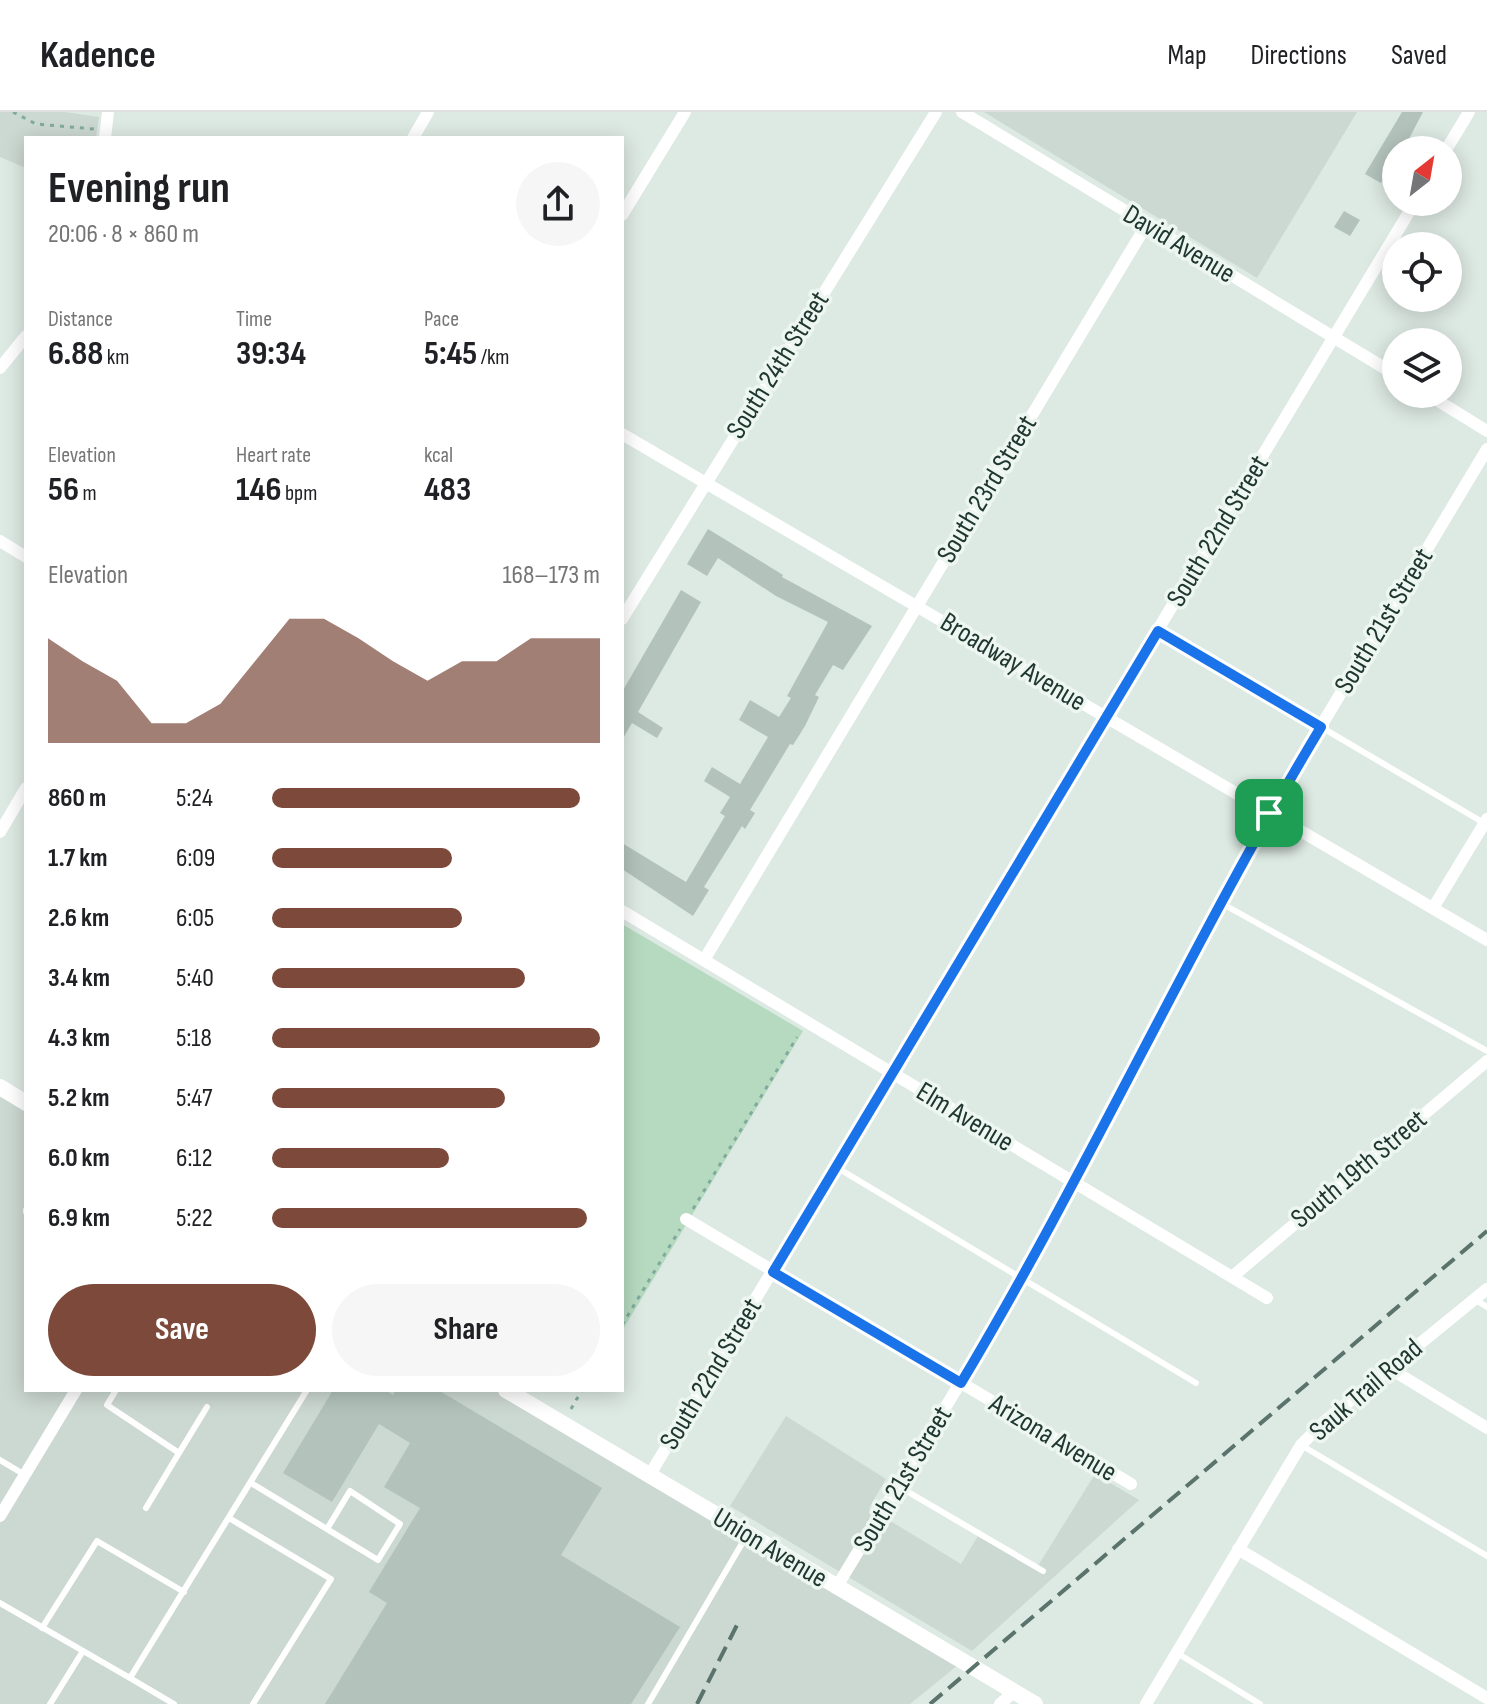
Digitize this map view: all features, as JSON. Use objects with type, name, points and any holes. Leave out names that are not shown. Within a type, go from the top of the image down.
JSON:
[{"type":"street","points":[[106,134],[108,112]]},
{"type":"street","points":[[414,136],[428,112]]},
{"type":"street","points":[[624,212],[685,112]]},
{"type":"street","name":"South 24th Street","points":[[624,616],[936,112]]},
{"type":"street","name":"David Avenue","points":[[962,112],[1382,366]]},
{"type":"street","points":[[1454,136],[1469,112]]},
{"type":"street","name":"South 22nd Street","points":[[649,1476],[1407,216]]},
{"type":"street","name":"South 23rd Street","points":[[704,960],[1147,224]]},
{"type":"street","points":[[0,368],[24,338]]},
{"type":"street","points":[[1450,408],[1487,431]]},
{"type":"street","name":"Broadway Avenue","points":[[624,435],[1487,940]]},
{"type":"street","name":"South 21st Street","points":[[836,1588],[1023,1279],[1269,813],[1487,449]]},
{"type":"street","points":[[0,541],[24,556]]},
{"type":"street","points":[[0,832],[24,791]]},
{"type":"street","points":[[1433,908],[1486,822]]},
{"type":"street","name":"Elm Avenue","points":[[624,912],[1267,1298]]},
{"type":"street","name":"South 19th Street","points":[[1232,1277],[1487,1061]]},
{"type":"street","points":[[0,1087],[24,1102]]},
{"type":"street","name":"Arizona Avenue","points":[[686,1219],[1131,1484]]},
{"type":"street","name":"Sauk Trail Road","points":[[1238,1549],[1301,1445],[1324,1422],[1487,1289]]},
{"type":"street","points":[[1389,1368],[1487,1428]]},
{"type":"street","points":[[0,1516],[75,1392]]},
{"type":"street","name":"Union Avenue","points":[[509,1392],[1035,1704]]},
{"type":"street","points":[[1146,1704],[1238,1549],[1487,1698]]},
{"type":"street","points":[[1000,1704],[1015,1691]]},
{"type":"lane","points":[[1158,631],[1486,822]]},
{"type":"lane","points":[[1221,903],[1487,1051]]},
{"type":"lane","points":[[836,1167],[1196,1383]]},
{"type":"lane","points":[[1474,1299],[1487,1307]]},
{"type":"lane","points":[[115,1392],[107,1405],[179,1453]]},
{"type":"lane","points":[[130,1678],[306,1392]]},
{"type":"lane","points":[[146,1508],[207,1407]]},
{"type":"lane","points":[[1301,1445],[1487,1556]]},
{"type":"lane","points":[[0,1460],[25,1475]]},
{"type":"lane","points":[[251,1483],[378,1560],[400,1524],[350,1491],[327,1529]]},
{"type":"lane","points":[[898,1486],[1043,1571]]},
{"type":"lane","points":[[229,1518],[331,1579],[253,1704]]},
{"type":"lane","points":[[648,1704],[747,1535]]},
{"type":"lane","points":[[42,1628],[97,1541],[184,1592]]},
{"type":"lane","points":[[0,1603],[174,1704]]},
{"type":"lane","points":[[50,1704],[83,1651]]},
{"type":"lane","points":[[1177,1653],[1260,1704]]},
{"type":"path","points":[[13,112],[36,124],[106,134]]},
{"type":"path","points":[[624,1322],[797,1037]]},
{"type":"path","points":[[571,1409],[581,1392]]},
{"type":"shaded area","points":[[0,112],[65,112],[99,117],[96,136],[24,136],[24,167],[0,157]]},
{"type":"shaded area","points":[[984,112],[1357,112],[1257,278]]},
{"type":"shaded area","points":[[0,1087],[24,1102],[24,1392],[509,1392],[963,1661],[910,1704],[0,1704]]},
{"type":"shaded area","points":[[786,1416],[886,1479],[869,1508],[961,1564],[978,1536],[1036,1569],[1095,1474],[1139,1500],[972,1651],[730,1506]]},
{"type":"green space","points":[[624,925],[803,1031],[624,1328]]},
{"type":"building","points":[[1402,112],[1423,112],[1410,136],[1388,136]]},
{"type":"building","points":[[1382,146],[1381,183],[1365,174]]},
{"type":"building","points":[[1344,211],[1360,220],[1350,236],[1334,227]]},
{"type":"building","points":[[708,529],[782,577],[872,626],[843,670],[833,665],[815,695],[819,697],[805,726],[793,745],[790,744],[750,810],[755,813],[745,829],[742,826],[704,887],[709,890],[693,916],[624,870],[624,844],[686,882],[725,816],[720,813],[730,797],[704,781],[712,767],[740,784],[768,737],[739,720],[750,700],[779,717],[791,698],[787,696],[828,622],[776,596],[718,558],[707,576],[687,564]]},
{"type":"building","points":[[681,590],[701,602],[638,712],[663,728],[657,738],[632,723],[624,737],[624,689]]},
{"type":"building","points":[[332,1392],[388,1392],[393,1395],[395,1392],[441,1392],[602,1488],[561,1555],[680,1627],[631,1704],[325,1704],[387,1603],[369,1592],[420,1508],[384,1487],[410,1443],[379,1424],[332,1502],[283,1473]]},
{"type":"railway","points":[[930,1704],[1487,1231]]},
{"type":"railway","points":[[697,1704],[737,1625]]},
{"type":"route","points":[[1158,631],[1321,727],[1269,813],[1023,1279],[961,1383],[773,1272],[1158,631]]}]
